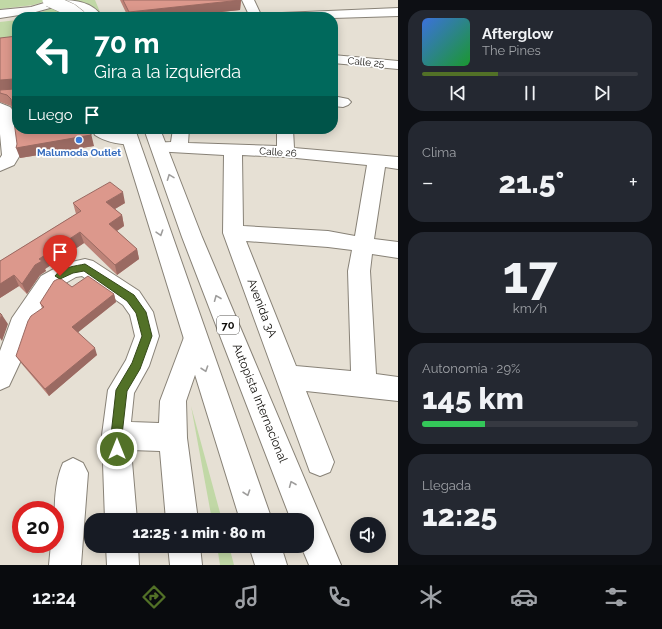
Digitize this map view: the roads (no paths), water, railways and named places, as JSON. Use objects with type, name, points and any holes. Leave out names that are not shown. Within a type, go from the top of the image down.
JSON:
[{"type":"street","points":[[49,0],[74,12]]},
{"type":"street","points":[[19,12],[41,8],[66,0]]},
{"type":"street","points":[[71,0],[91,12]]},
{"type":"street","points":[[248,0],[254,12]]},
{"type":"street","points":[[299,12],[306,10],[398,12]]},
{"type":"street","points":[[0,14],[12,13]]},
{"type":"street","name":"Calle 25","points":[[338,59],[398,65]]},
{"type":"street","points":[[0,165],[8,161],[11,155],[5,110],[2,100]]},
{"type":"street","points":[[104,134],[128,135],[254,513]]},
{"type":"street","points":[[163,141],[174,134]]},
{"type":"street","points":[[285,134],[286,152]]},
{"type":"street","name":"Calle 26","points":[[163,141],[233,150],[286,152],[388,162]]},
{"type":"street","name":"Autopista Internacional","points":[[163,141],[192,237],[304,513]]},
{"type":"street","name":"Avenida 3A","points":[[233,150],[233,234],[320,462]]},
{"type":"street","points":[[364,384],[359,272],[362,244],[388,162]]},
{"type":"street","points":[[233,234],[328,238],[398,250]]},
{"type":"street","points":[[0,378],[11,356],[20,325],[49,282],[70,270],[85,267],[130,298],[141,312],[147,336],[136,366],[122,390],[116,435],[121,513]]},
{"type":"street","points":[[181,513],[173,438],[173,401],[195,340]]},
{"type":"street","points":[[288,376],[398,389]]},
{"type":"street","points":[[116,435],[173,438]]},
{"type":"street","points":[[64,565],[73,473]]},
{"type":"street","name":"Autopista Internacional","points":[[314,538],[325,565]]},
{"type":"street","points":[[122,553],[123,565]]},
{"type":"street","points":[[185,553],[186,565]]},
{"type":"street","points":[[267,553],[271,565]]},
{"type":"place","name":"Malumoda Outlet","points":[[79,140]]}]
